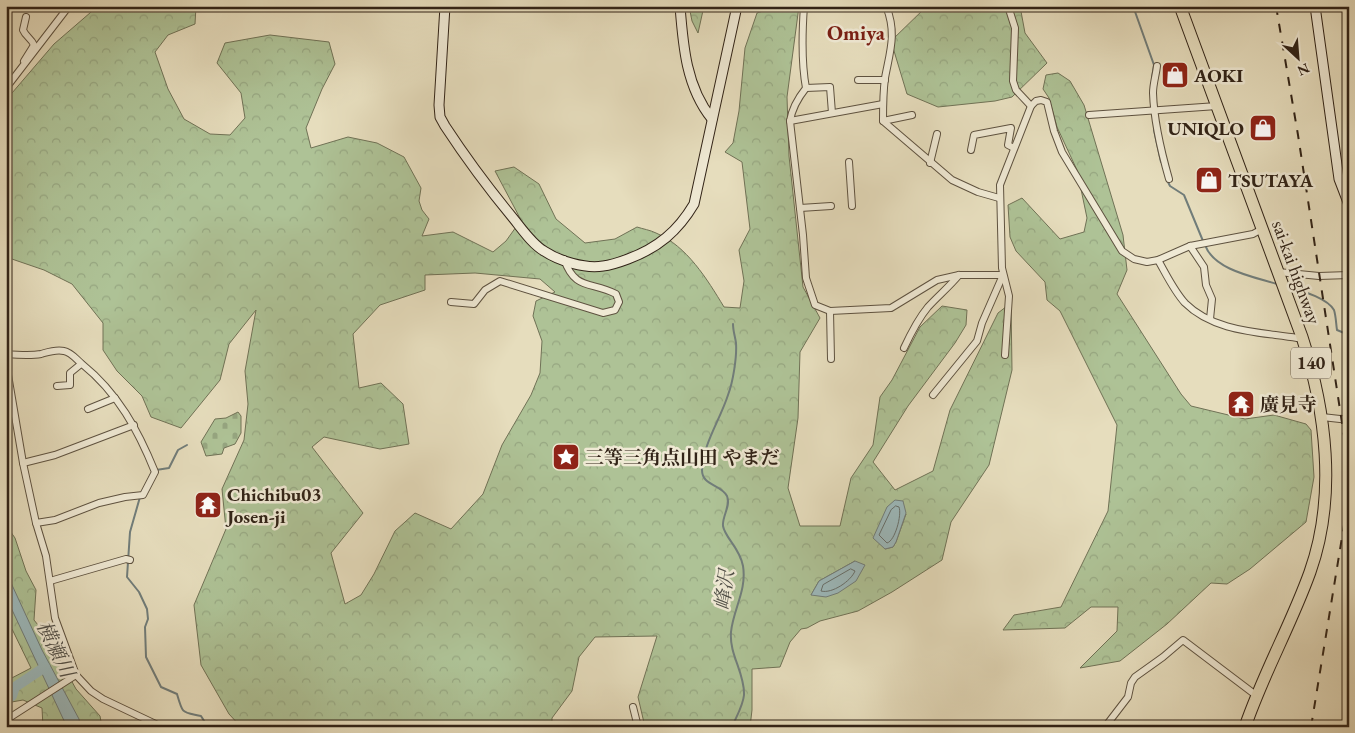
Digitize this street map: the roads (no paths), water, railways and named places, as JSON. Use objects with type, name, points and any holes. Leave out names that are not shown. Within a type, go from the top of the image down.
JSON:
[{"type":"highway","name":"sai-kai highway","points":[[1180,6],[1302,336],[1318,391],[1322,417],[1326,473],[1325,501],[1319,541],[1309,573],[1245,727]]},
{"type":"street","points":[[6,88],[69,6]]},
{"type":"street","points":[[445,6],[439,105],[440,117],[463,153],[494,195],[522,229],[543,250],[564,260],[601,267],[618,263],[658,245],[684,221],[694,204],[737,6]]},
{"type":"street","points":[[680,6],[689,76],[702,107],[712,119]]},
{"type":"street","points":[[804,6],[802,39],[803,74],[806,88]]},
{"type":"street","points":[[886,6],[890,17],[893,38],[885,80],[883,121],[952,180],[978,192],[999,198]]},
{"type":"street","points":[[1008,6],[1015,28],[1013,82],[1016,90],[1031,106]]},
{"type":"street","points":[[1315,6],[1339,179],[1349,205]]},
{"type":"street","points":[[25,64],[24,60],[34,45],[32,40],[25,36],[23,30],[26,17]]},
{"type":"street","points":[[1158,66],[1153,92],[1154,110],[1159,144],[1169,179]]},
{"type":"street","points":[[858,80],[885,80]]},
{"type":"street","points":[[832,113],[830,87],[806,88],[800,95],[790,121],[806,278],[815,305],[830,311],[891,308],[937,280],[959,275],[1003,275]]},
{"type":"street","points":[[1005,355],[1009,296],[1003,275],[1000,185],[1031,106],[1036,101],[1047,102],[1054,131],[1062,152],[1122,251],[1128,256],[1140,261],[1158,260],[1190,246],[1253,234],[1262,229]]},
{"type":"street","points":[[790,121],[883,104]]},
{"type":"street","points":[[1089,115],[1217,106]]},
{"type":"street","points":[[883,121],[912,115]]},
{"type":"street","points":[[971,150],[974,135],[1011,128],[1008,145],[1014,148]]},
{"type":"street","points":[[930,163],[937,134]]},
{"type":"street","points":[[849,162],[852,206]]},
{"type":"street","points":[[800,208],[831,206]]},
{"type":"street","points":[[1190,246],[1204,267],[1206,285],[1212,299],[1210,320]]},
{"type":"street","points":[[450,302],[474,304],[485,290],[500,282],[603,312],[615,310],[619,302],[616,294],[606,289],[577,281],[568,272],[564,260]]},
{"type":"street","points":[[1158,260],[1185,303],[1210,320],[1225,327],[1297,338],[1302,336]]},
{"type":"street","points":[[1278,272],[1319,276],[1349,274]]},
{"type":"street","points":[[904,348],[916,323],[924,312],[959,275]]},
{"type":"street","points":[[933,395],[977,341],[982,323],[1003,275]]},
{"type":"street","points":[[830,311],[831,359]]},
{"type":"street","points":[[6,354],[39,354],[66,351],[92,371],[115,398],[134,425],[155,472],[143,495],[99,503],[54,520],[36,523]]},
{"type":"street","points":[[6,363],[22,463],[46,556],[55,618],[74,676],[103,699],[162,727]]},
{"type":"street","points":[[57,386],[70,385],[70,373],[82,364]]},
{"type":"street","points":[[88,409],[115,398]]},
{"type":"street","points":[[1322,417],[1349,420]]},
{"type":"street","points":[[22,463],[55,455],[134,425]]},
{"type":"street","points":[[50,581],[126,559],[130,560]]},
{"type":"street","points":[[1105,727],[1128,697],[1130,682],[1182,640],[1257,696]]},
{"type":"street","points":[[6,720],[74,676]]},
{"type":"street","points":[[633,707],[638,727]]},
{"type":"water","points":[[895,500],[903,501],[906,513],[896,542],[893,547],[885,549],[873,538],[887,507]]},
{"type":"water","points":[[855,561],[865,565],[856,581],[838,593],[826,597],[811,595],[819,581]]},
{"type":"water","points":[[6,572],[42,650],[79,719],[80,727],[67,727],[6,597]]},
{"type":"waterway","points":[[1133,6],[1154,65],[1152,78]]},
{"type":"waterway","points":[[1154,130],[1161,162]]},
{"type":"waterway","points":[[1167,180],[1170,186],[1184,195],[1203,241]]},
{"type":"waterway","points":[[1205,245],[1210,254],[1226,266],[1246,275],[1277,284]]},
{"type":"waterway","points":[[1289,287],[1326,302],[1334,310],[1337,330],[1349,335]]},
{"type":"waterway","name":"峰沢","points":[[732,727],[744,695],[744,687],[731,640],[732,624],[743,583],[743,566],[739,554],[723,526],[728,504],[727,496],[721,489],[705,479],[702,470],[705,451],[725,404],[733,377],[736,349],[733,324]]},
{"type":"waterway","points":[[156,470],[169,468],[178,450],[187,445]]},
{"type":"waterway","points":[[145,486],[152,472]]},
{"type":"waterway","points":[[140,497],[130,532],[127,577],[139,592],[147,609],[148,619],[145,627],[146,657],[161,687],[177,694],[184,711],[201,716],[206,724],[212,727]]},
{"type":"waterway","name":"横瀬川","points":[[6,699],[12,696],[15,687],[45,667]]},
{"type":"railway","points":[[1276,6],[1298,135],[1346,449],[1347,482],[1344,525],[1311,727]]},
{"type":"place","name":"AOKI","points":[[1175,75]]},
{"type":"place","name":"UNIQLO","points":[[1263,128]]},
{"type":"place","name":"TSUTAYA","points":[[1209,180]]},
{"type":"place","name":"廣見寺","points":[[1241,404]]},
{"type":"place","name":"三等三角点山田 やまだ","points":[[566,457]]},
{"type":"place","name":"Chichibu03 Josen-ji","points":[[208,505]]},
{"type":"district","name":"Omiya","points":[[856,33]]}]
